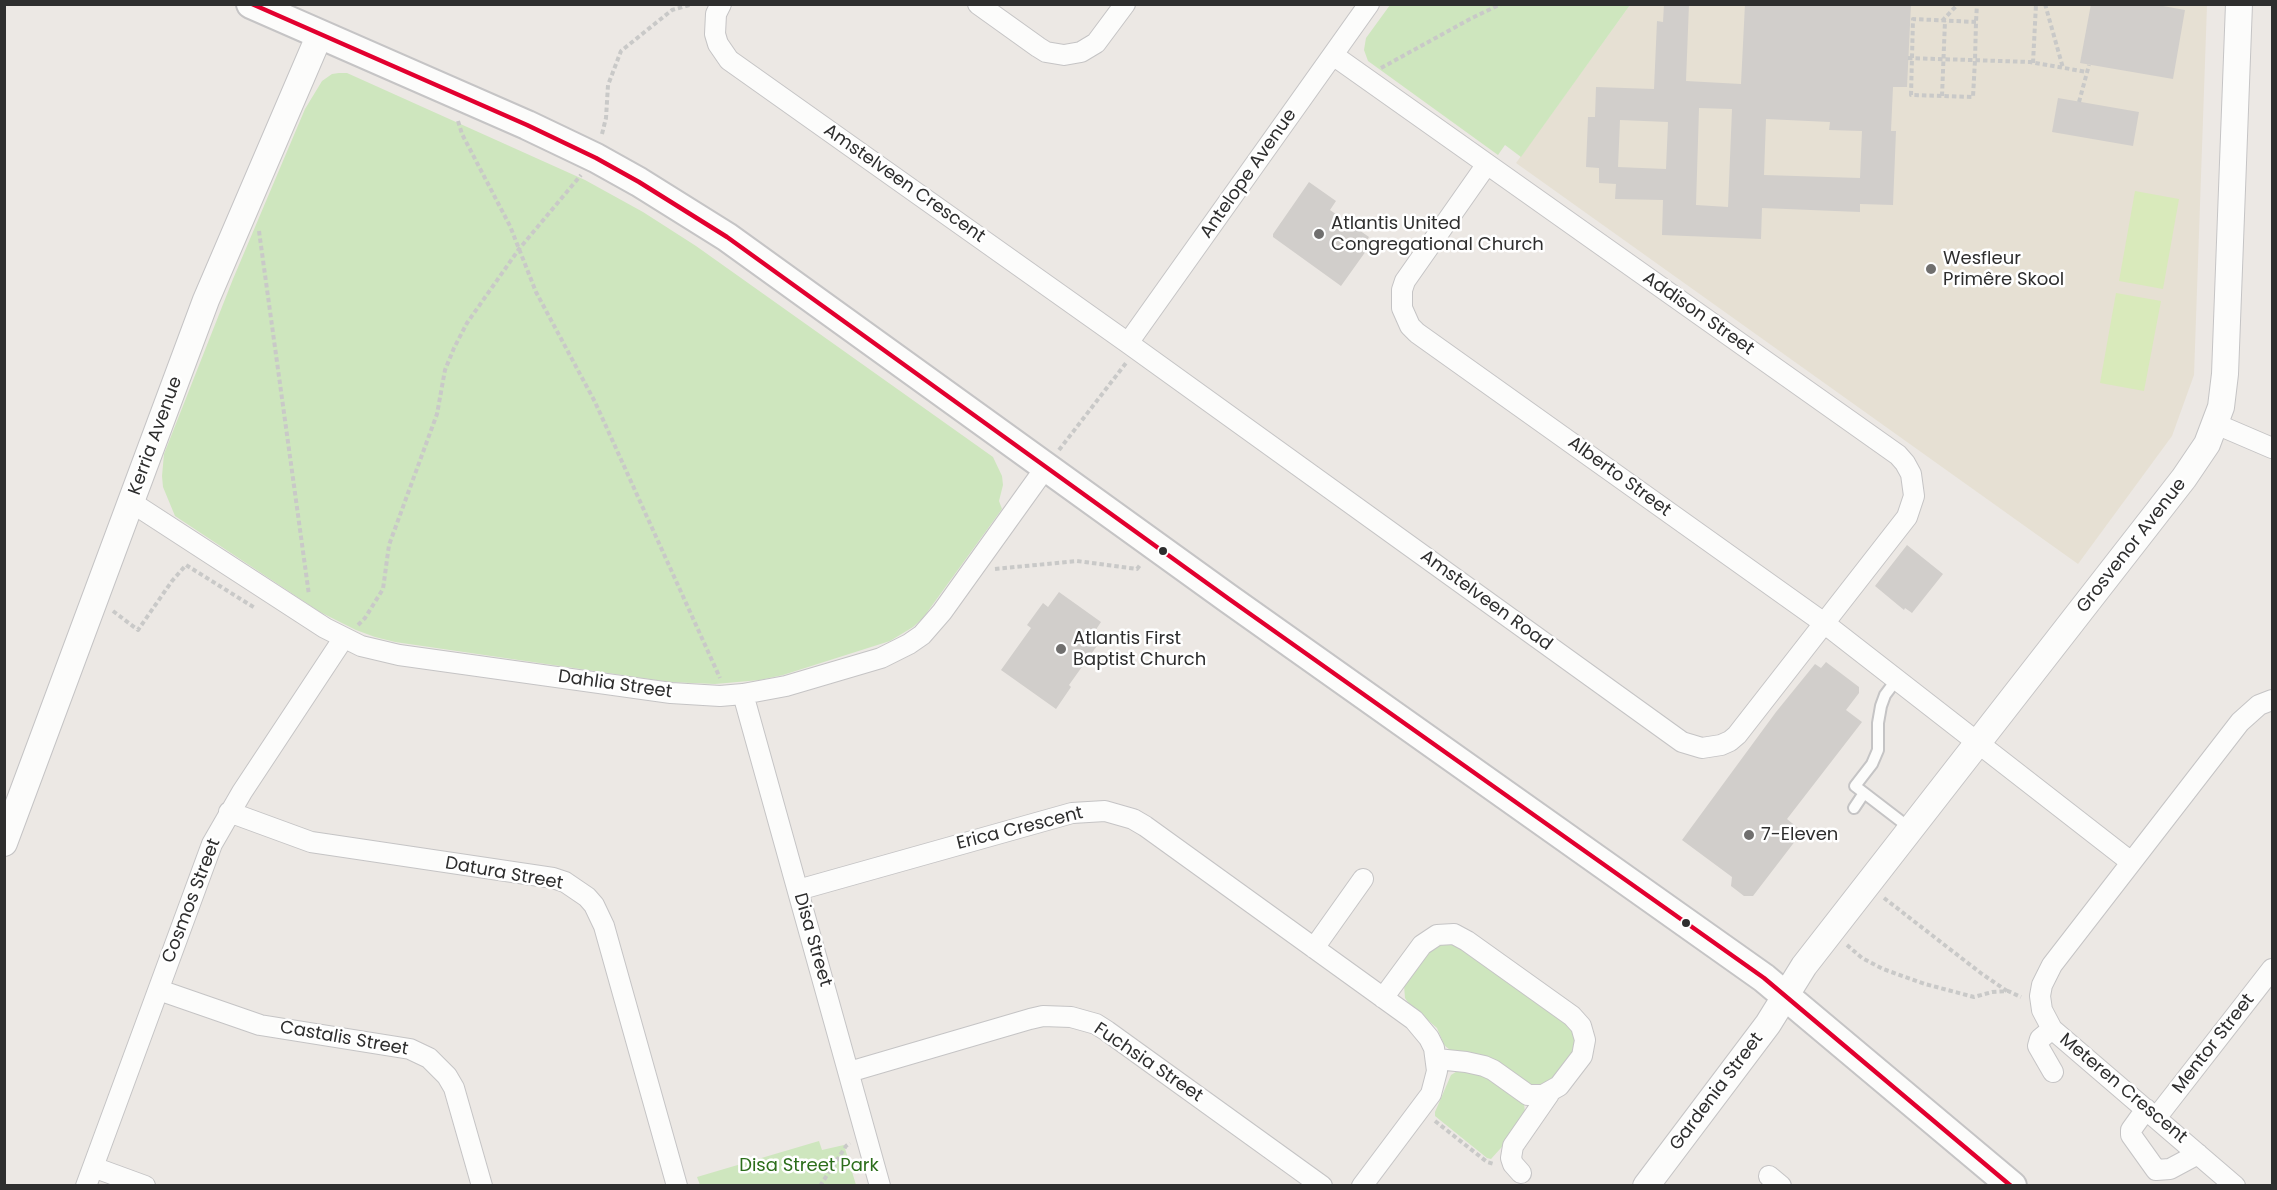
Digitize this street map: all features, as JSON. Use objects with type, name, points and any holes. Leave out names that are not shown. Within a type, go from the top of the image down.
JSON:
[{"type":"main road","points":[[251,4],[596,158],[727,237],[1155,546],[1764,978],[2012,1185]]},
{"type":"street","name":"Amstelveen Crescent","points":[[721,4],[716,14],[715,34],[729,60],[1132,346]]},
{"type":"street","points":[[978,4],[1046,52],[1064,55],[1081,52],[1096,43],[1125,4]]},
{"type":"street","name":"Antelope Avenue","points":[[1132,346],[1370,4]]},
{"type":"street","name":"Grosvenor Avenue","points":[[1785,997],[1804,966],[2197,462],[2216,424],[2221,407],[2225,374],[2239,4]]},
{"type":"street","name":"Kerria Avenue","points":[[4,843],[206,300],[320,34]]},
{"type":"street","name":"Addison Street","points":[[1333,55],[1898,454],[1911,474],[1914,496],[1906,517],[1824,623]]},
{"type":"street","name":"Alberto Street","points":[[1487,164],[1405,281],[1402,290],[1402,308],[1410,326],[1824,623],[1978,743]]},
{"type":"street","name":"Amstelveen Road","points":[[1132,346],[1672,735],[1692,746],[1713,747],[1737,735],[1824,623]]},
{"type":"street","points":[[2216,424],[2272,448]]},
{"type":"street","name":"Dahlia Street","points":[[131,502],[307,617],[343,639],[361,646],[399,655],[671,693],[720,696],[786,686],[881,658],[896,652],[922,635],[974,568],[1046,467]]},
{"type":"street","name":"Cosmos Street","points":[[86,1185],[212,844],[229,812],[343,639]]},
{"type":"street","name":"Disa Street","points":[[743,694],[880,1185]]},
{"type":"street","points":[[2042,1010],[2040,996],[2046,974],[2240,722],[2259,705],[2272,700]]},
{"type":"street","points":[[1978,743],[2132,862]]},
{"type":"street","name":"Erica Crescent","points":[[798,890],[1072,813],[1105,811],[1119,814],[1145,826],[1423,1028],[1437,1059]]},
{"type":"street","name":"Datura Street","points":[[229,812],[311,842],[553,879],[571,885],[587,897],[594,905],[604,926],[677,1185]]},
{"type":"street","points":[[1314,948],[1363,879]]},
{"type":"street","points":[[1383,998],[1422,945],[1429,939],[1446,933],[1460,937],[1572,1017],[1581,1026],[1585,1040],[1582,1056],[1559,1086],[1549,1094],[1513,1146],[1511,1158],[1521,1173]]},
{"type":"street","name":"Mentor Street","points":[[2198,1154],[2170,1169],[2156,1170],[2131,1135],[2131,1130],[2151,1114],[2272,969]]},
{"type":"street","name":"Castalis Street","points":[[159,990],[260,1025],[410,1049],[429,1058],[442,1070],[454,1088],[482,1185]]},
{"type":"street","name":"Gardenia Street","points":[[1646,1185],[1768,1024],[1785,997]]},
{"type":"street","name":"Meteren Crescent","points":[[2042,1010],[2052,1029],[2235,1185]]},
{"type":"street","name":"Fuchsia Street","points":[[849,1072],[1030,1019],[1043,1016],[1071,1017],[1096,1024],[1107,1031],[1322,1185]]},
{"type":"street","points":[[2052,1029],[2040,1039],[2038,1046],[2053,1072]]},
{"type":"street","points":[[1362,1185],[1431,1094],[1436,1083],[1437,1059],[1484,1066],[1528,1095],[1549,1094]]},
{"type":"street","points":[[93,1167],[145,1185]]},
{"type":"lane","points":[[1854,808],[1878,750],[1878,723],[1881,706],[1885,695],[1897,679]]},
{"type":"lane","points":[[1860,790],[1911,830]]},
{"type":"path","points":[[343,639],[365,618],[383,589],[389,545],[437,414],[446,370],[454,348],[467,324],[519,249],[596,158],[606,118],[608,85],[621,51],[672,10],[693,4]]},
{"type":"path","points":[[1366,78],[1501,4]]},
{"type":"path","points":[[1942,96],[1943,21],[1958,4]]},
{"type":"path","points":[[1976,22],[1913,19],[1910,58],[1911,95],[1973,97],[1977,4]]},
{"type":"path","points":[[2033,63],[2036,4]]},
{"type":"path","points":[[2045,4],[2063,68]]},
{"type":"path","points":[[1910,58],[2033,63],[2087,72]]},
{"type":"path","points":[[2079,102],[2089,64]]},
{"type":"path","points":[[449,91],[462,134],[510,226],[536,292],[595,402],[722,683],[720,696]]},
{"type":"path","points":[[244,212],[261,232],[310,603],[307,617]]},
{"type":"path","points":[[1046,467],[1132,346]]},
{"type":"path","points":[[974,568],[998,569],[1077,561],[1137,569],[1155,546]]},
{"type":"path","points":[[96,597],[138,630],[186,565],[258,610]]},
{"type":"path","points":[[1868,884],[1896,908],[2008,991],[2030,1001],[2042,1010]]},
{"type":"path","points":[[1831,931],[1862,958],[1883,969],[1925,984],[1974,997],[2008,991]]},
{"type":"path","points":[[1419,1111],[1445,1127],[1487,1162],[1521,1173]]},
{"type":"path","points":[[820,1185],[846,1146],[866,1132]]},
{"type":"shaded area","name":"Wesfleur Primêre Skool","points":[[1630,5],[2207,5],[2194,375],[2172,436],[2078,564],[1516,163]]},
{"type":"green space","points":[[1390,5],[1630,5],[1521,157],[1505,145],[1498,155],[1368,61],[1364,50],[1366,38]]},
{"type":"green space","points":[[347,73],[585,180],[643,212],[696,246],[993,457],[1002,476],[1003,485],[999,501],[1002,509],[923,618],[890,641],[783,675],[760,680],[715,684],[670,682],[395,642],[375,637],[320,612],[175,516],[163,487],[164,454],[233,279],[305,109],[322,81],[332,74]]},
{"type":"green space","points":[[2135,191],[2179,199],[2163,289],[2119,281]]},
{"type":"green space","points":[[2116,293],[2161,301],[2144,391],[2100,383]]},
{"type":"green space","points":[[1451,940],[1574,1028],[1578,1046],[1552,1082],[1537,1088],[1450,1050],[1444,1045],[1437,1028],[1409,1004],[1405,998],[1404,985],[1431,947]]},
{"type":"green space","points":[[1459,1070],[1486,1074],[1519,1097],[1524,1104],[1525,1112],[1509,1139],[1491,1159],[1435,1116],[1451,1075]]},
{"type":"green space","name":"Disa Street Park","points":[[819,1141],[822,1150],[844,1145],[856,1185],[700,1185],[697,1177]]},
{"type":"building","points":[[1664,4],[1689,4],[1686,81],[1741,84],[1745,4],[1911,4],[1907,87],[1893,87],[1891,131],[1896,131],[1893,205],[1860,204],[1860,212],[1762,208],[1761,239],[1662,235],[1663,200],[1615,199],[1616,184],[1599,183],[1599,168],[1586,167],[1588,117],[1595,117],[1596,87],[1654,89],[1657,21],[1663,22]],"holes":[[[1699,108],[1732,109],[1728,207],[1696,205]],[[1766,119],[1830,122],[1829,130],[1862,131],[1860,178],[1764,175]],[[1620,120],[1668,122],[1666,169],[1618,167]]]},
{"type":"building","points":[[2091,4],[2152,4],[2185,10],[2173,79],[2080,63]]},
{"type":"building","points":[[2058,98],[2139,112],[2133,146],[2052,132]]},
{"type":"building","name":"Atlantis United Congregational Church","points":[[1309,182],[1336,201],[1330,210],[1369,237],[1362,247],[1366,251],[1341,286],[1273,237]]},
{"type":"building","points":[[1907,545],[1943,574],[1912,613],[1905,608],[1904,610],[1875,586]]},
{"type":"building","name":"Atlantis First Baptist Church","points":[[1059,592],[1101,622],[1095,631],[1101,635],[1097,641],[1099,643],[1069,685],[1071,687],[1056,709],[1001,670],[1031,628],[1027,625],[1043,603],[1048,607]]},
{"type":"building","points":[[1826,662],[1859,687],[1859,693],[1846,710],[1862,722],[1787,819],[1798,828],[1799,836],[1753,896],[1744,896],[1731,886],[1732,877],[1682,840],[1776,712],[1815,664],[1821,668]]},
{"type":"transit line","points":[[252,4],[527,125],[596,158],[727,237],[1229,599],[1764,978],[2011,1186]]},
{"type":"place","name":"Atlantis United Congregational Church","points":[[1319,234]]},
{"type":"place","name":"Wesfleur Primêre Skool","points":[[1931,269]]},
{"type":"place","name":"Atlantis First Baptist Church","points":[[1061,649]]},
{"type":"place","name":"7-Eleven","points":[[1749,835]]}]
